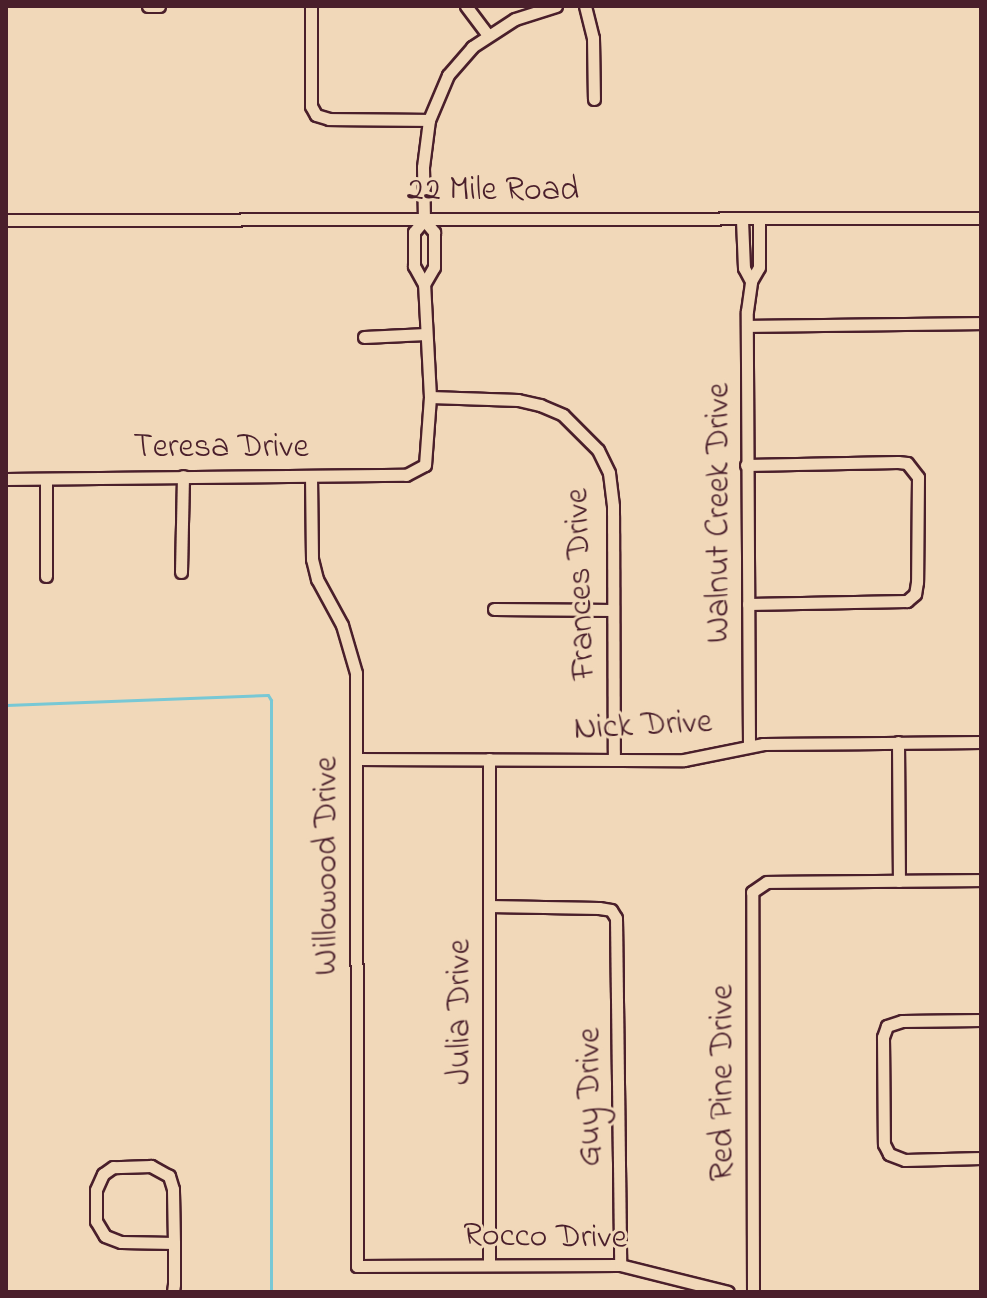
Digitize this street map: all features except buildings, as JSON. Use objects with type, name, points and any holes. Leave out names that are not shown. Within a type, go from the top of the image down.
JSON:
[{"type":"street","points":[[148,6],[159,6]]},
{"type":"street","points":[[311,6],[311,106],[316,115],[329,119],[429,120]]},
{"type":"street","points":[[466,6],[487,34]]},
{"type":"street","points":[[424,284],[434,267],[434,232],[424,220],[423,167],[429,120],[448,75],[487,34],[515,19],[556,6]]},
{"type":"street","points":[[585,6],[593,38],[594,99]]},
{"type":"street","name":"22 Mile Road","points":[[6,220],[981,218]]},
{"type":"street","points":[[424,220],[414,232],[414,266],[424,284],[430,397]]},
{"type":"street","name":"Walnut Creek Drive","points":[[742,220],[744,268],[751,281]]},
{"type":"street","name":"Walnut Creek Drive","points":[[749,746],[747,326],[751,281],[759,267],[759,220]]},
{"type":"street","points":[[747,326],[981,323]]},
{"type":"street","points":[[364,337],[426,334]]},
{"type":"street","name":"Teresa Drive","points":[[6,479],[406,475],[425,465],[429,457],[430,397]]},
{"type":"street","name":"Frances Drive","points":[[430,397],[518,400],[540,405],[563,415],[598,450],[609,473],[614,518],[614,760]]},
{"type":"street","points":[[746,465],[907,463],[918,477],[917,582],[915,594],[907,601],[748,604]]},
{"type":"street","points":[[181,572],[183,476]]},
{"type":"street","name":"Willowood Drive","points":[[311,476],[309,534],[314,569],[342,625],[356,673],[357,1266]]},
{"type":"street","points":[[46,480],[46,576]]},
{"type":"street","points":[[494,609],[613,610]]},
{"type":"street","points":[[898,742],[899,881],[981,880]]},
{"type":"street","name":"Nick Drive","points":[[356,759],[684,760],[749,746],[981,742]]},
{"type":"street","name":"Julia Drive","points":[[489,759],[489,1264]]},
{"type":"street","name":"Red Pine Drive","points":[[753,1292],[750,898],[755,887],[767,882],[899,881]]},
{"type":"street","name":"Guy Drive","points":[[489,906],[611,910],[618,928],[620,1265]]},
{"type":"street","points":[[981,1020],[892,1023],[883,1037],[884,1144],[889,1154],[905,1160],[981,1158]]},
{"type":"street","points":[[173,1292],[174,1243],[173,1185],[157,1168],[122,1166],[103,1174],[96,1190],[96,1221],[101,1231],[114,1241],[174,1243]]},
{"type":"street","name":"Rocco Drive","points":[[357,1266],[620,1265],[728,1292]]},
{"type":"waterway","points":[[6,705],[268,695],[271,700],[271,1292]]}]
